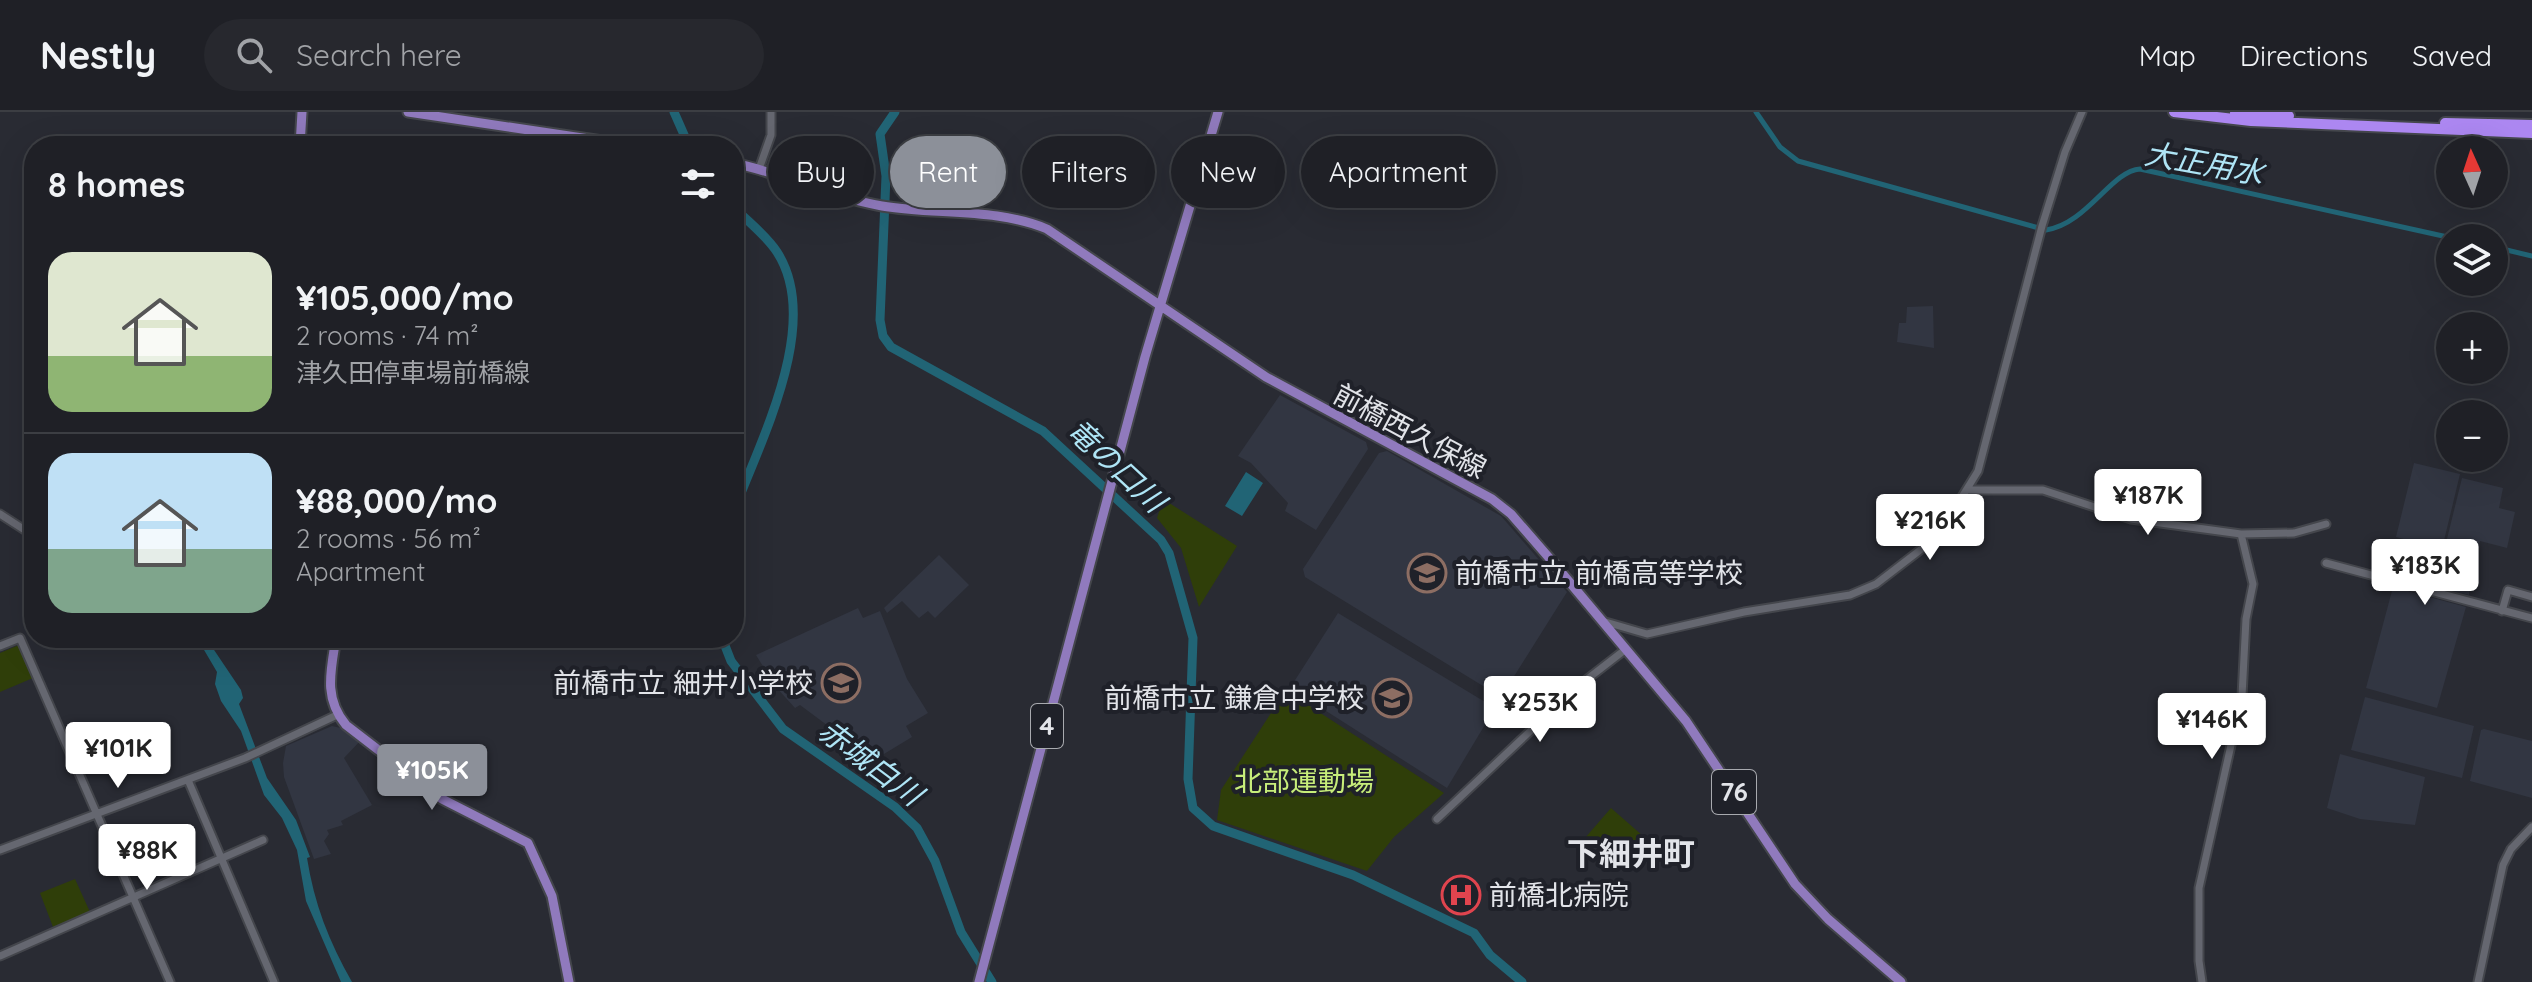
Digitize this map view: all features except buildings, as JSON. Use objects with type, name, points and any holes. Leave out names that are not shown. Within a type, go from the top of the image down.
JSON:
[{"type":"highway","points":[[2174,112],[2251,121],[2532,133]]},
{"type":"highway","points":[[2235,112],[2532,125]]},
{"type":"main road","points":[[301,136],[302,112]]},
{"type":"main road","points":[[408,112],[569,136]]},
{"type":"main road","name":"4","points":[[980,981],[1108,494],[1218,112]]},
{"type":"main road","name":"前橋西久保線","points":[[744,165],[829,195],[884,206],[1031,222],[1161,303],[1266,377],[1492,499],[1511,514],[1578,592],[1706,749],[1795,884],[1828,919],[1901,982]]},
{"type":"main road","points":[[334,648],[329,684],[337,715],[442,799],[528,843],[552,896],[569,982]]},
{"type":"street","points":[[759,169],[771,135],[771,112]]},
{"type":"street","points":[[1600,620],[1647,634],[1860,592],[1928,544],[1968,490],[1983,452],[2041,230],[2065,152],[2082,112]]},
{"type":"street","points":[[1968,490],[2043,490],[2131,519],[2241,534],[2294,533],[2326,524]]},
{"type":"street","points":[[0,514],[24,530]]},
{"type":"street","points":[[2202,982],[2199,888],[2242,696],[2246,619],[2253,584],[2241,534]]},
{"type":"street","points":[[2326,563],[2532,618]]},
{"type":"street","points":[[2502,611],[2508,590],[2532,597]]},
{"type":"street","points":[[0,646],[20,638],[24,647]]},
{"type":"street","points":[[24,648],[170,982]]},
{"type":"street","points":[[1437,819],[1577,687],[1626,649]]},
{"type":"street","points":[[0,850],[247,757],[337,715]]},
{"type":"street","points":[[188,780],[274,982]]},
{"type":"street","points":[[2478,982],[2503,865],[2532,827]]},
{"type":"street","points":[[0,956],[263,840]]},
{"type":"shaded area","points":[[1933,306],[1934,348],[1897,342],[1899,323],[1906,323],[1907,307]]},
{"type":"shaded area","points":[[1280,395],[1366,442],[1368,449],[1316,530],[1285,511],[1288,503],[1251,463],[1238,456]]},
{"type":"shaded area","name":"前橋市立 前橋高等学校","points":[[1387,451],[1501,516],[1567,592],[1501,697],[1305,577],[1303,569],[1379,453]]},
{"type":"shaded area","points":[[2414,463],[2436,468],[2436,472],[2460,474],[2442,549],[2396,537]]},
{"type":"shaded area","points":[[2462,478],[2503,488],[2499,508],[2515,512],[2507,548],[2480,541],[2475,559],[2444,551]]},
{"type":"shaded area","points":[[2397,543],[2471,562],[2469,595],[2388,576]]},
{"type":"shaded area","points":[[939,555],[969,585],[935,618],[928,611],[919,618],[902,601],[887,613],[884,608]]},
{"type":"shaded area","points":[[2393,587],[2466,607],[2437,708],[2366,688]]},
{"type":"shaded area","name":"前橋市立 細井小学校","points":[[858,608],[863,618],[880,611],[907,679],[928,713],[906,726],[912,737],[874,760],[800,705],[795,708],[775,686],[756,655]]},
{"type":"shaded area","name":"前橋市立 鎌倉中学校","points":[[1338,613],[1495,708],[1447,788],[1290,688]]},
{"type":"shaded area","points":[[2365,697],[2474,726],[2462,778],[2351,750]]},
{"type":"shaded area","points":[[332,726],[345,729],[361,740],[344,758],[372,805],[341,821],[343,825],[327,830],[329,834],[324,841],[331,854],[314,859],[284,777],[283,763],[286,746]]},
{"type":"shaded area","points":[[2481,730],[2532,741],[2532,798],[2470,781]]},
{"type":"shaded area","points":[[2340,754],[2425,777],[2415,825],[2360,819],[2327,808]]},
{"type":"green space","points":[[1166,501],[1237,546],[1199,607],[1181,548],[1157,518],[1162,502]]},
{"type":"green space","points":[[19,645],[33,678],[0,692],[0,653]]},
{"type":"green space","name":"北部運動場","points":[[1288,692],[1444,793],[1394,837],[1367,871],[1217,820],[1221,790],[1284,693]]},
{"type":"green space","points":[[1611,808],[1643,836],[1620,866],[1585,838]]},
{"type":"green space","points":[[75,879],[90,912],[53,927],[40,893]]},
{"type":"water","points":[[1246,472],[1263,483],[1242,516],[1225,506]]},
{"type":"water","points":[[203,648],[213,648],[241,690],[243,698],[239,704],[267,778],[296,820],[310,857],[307,858],[310,875],[324,922],[352,982],[341,982],[306,901],[297,850],[282,818],[264,795],[241,731],[221,701],[215,684],[217,672]]},
{"type":"waterway","name":"赤城白川","points":[[674,112],[685,136]]},
{"type":"waterway","name":"竜の口川","points":[[895,112],[880,134],[886,176],[880,320],[883,336],[891,347],[1043,431],[1161,540],[1169,553],[1193,638],[1188,779],[1193,808],[1213,826],[1353,875],[1474,933],[1490,955],[1522,982]]},
{"type":"waterway","name":"大正用水","points":[[1756,112],[1780,147],[1798,161],[2046,230],[2074,218],[2119,179],[2140,169],[2436,234]]},
{"type":"waterway","name":"赤城白川","points":[[744,217],[777,252],[789,281],[793,313],[782,382],[744,486]]},
{"type":"waterway","name":"大正用水","points":[[2508,250],[2532,256]]},
{"type":"waterway","name":"赤城白川","points":[[726,648],[731,661],[783,729],[895,807],[917,828],[935,861],[961,932],[992,982]]},
{"type":"place","name":"前橋市立 前橋高等学校","points":[[1427,573]]},
{"type":"place","name":"前橋市立 細井小学校","points":[[841,683]]},
{"type":"place","name":"前橋市立 鎌倉中学校","points":[[1392,698]]},
{"type":"place","name":"前橋北病院","points":[[1461,895]]},
{"type":"district","name":"下細井町","points":[[1631,854]]}]
